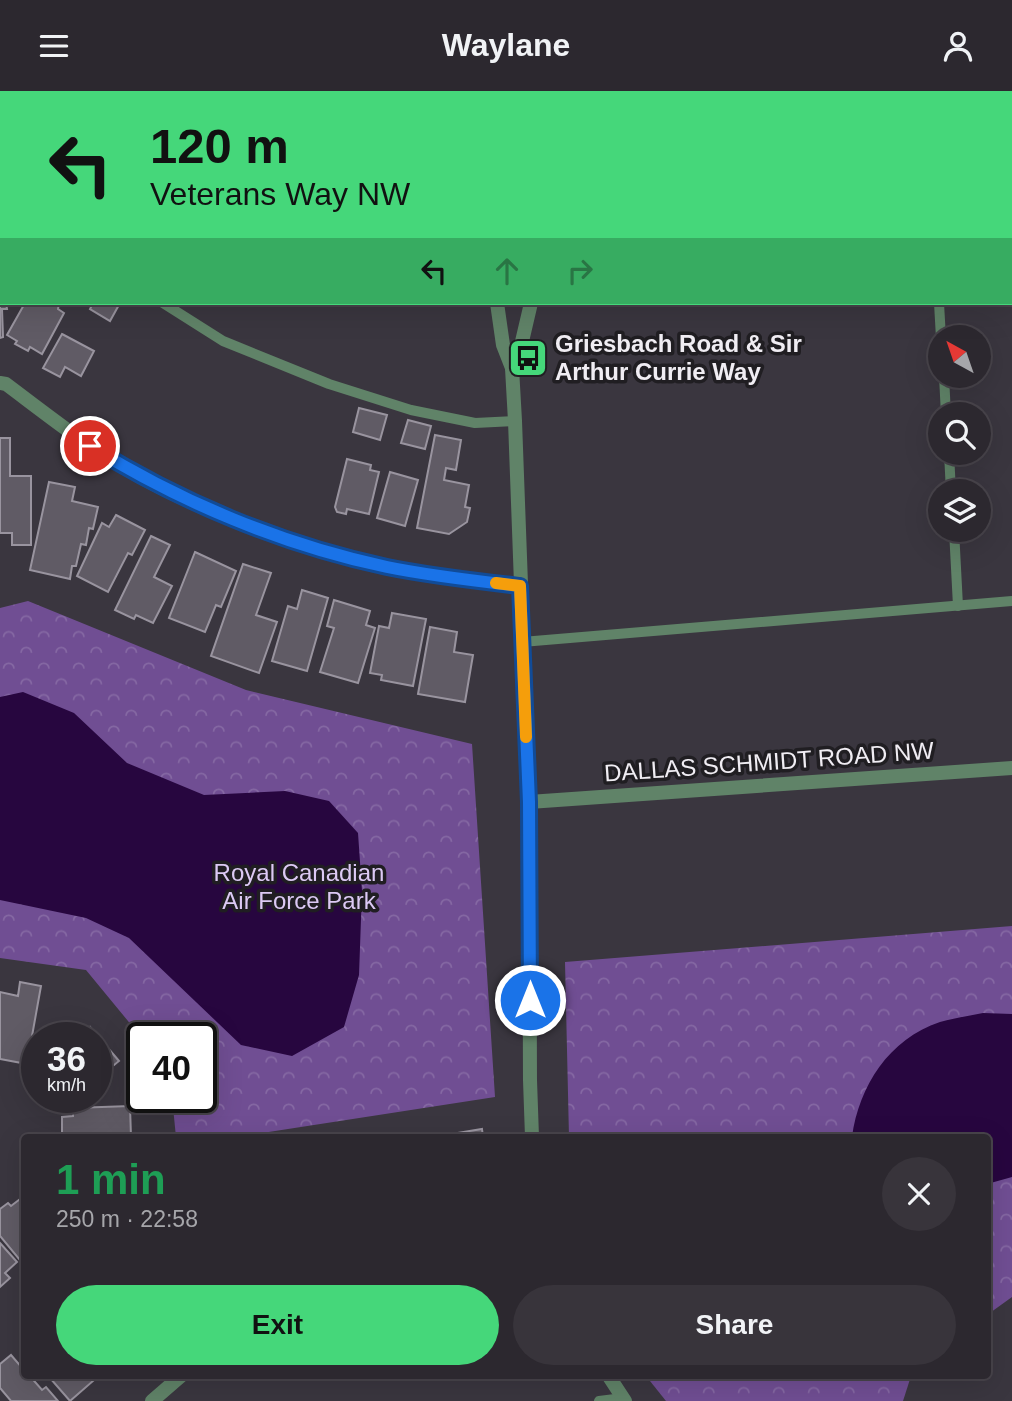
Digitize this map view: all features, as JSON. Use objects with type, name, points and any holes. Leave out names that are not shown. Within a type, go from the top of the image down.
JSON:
[{"type":"street","points":[[497,305],[503,345],[512,368],[515,421],[529,802],[532,1134]]},
{"type":"street","points":[[512,368],[520,350],[531,305]]},
{"type":"street","points":[[0,383],[6,384],[90,446],[130,471],[229,517],[336,554],[388,567],[520,586]]},
{"type":"street","name":"DALLAS SCHMIDT ROAD NW","points":[[529,802],[1012,768]]},
{"type":"street","points":[[152,1401],[177,1379]]},
{"type":"street","points":[[611,1379],[624,1399]]},
{"type":"lane","points":[[166,305],[223,341],[340,388],[411,410],[475,423],[515,421]]},
{"type":"lane","points":[[939,305],[940,325]]},
{"type":"lane","points":[[955,542],[958,605]]},
{"type":"lane","points":[[522,642],[1012,601]]},
{"type":"lane","points":[[599,1401],[624,1399]]},
{"type":"green space","name":"Royal Canadian Air Force Park","points":[[28,601],[246,690],[472,744],[495,1097],[255,1134],[176,1134],[174,1113],[217,1113],[217,1022],[129,1022],[86,970],[0,958],[0,608]]},
{"type":"green space","points":[[1012,926],[1012,1297],[991,1312],[991,1134],[569,1134],[565,962]]},
{"type":"green space","points":[[648,1379],[910,1379],[903,1401],[666,1401]]},
{"type":"shaded area","points":[[23,692],[74,713],[127,763],[204,795],[285,791],[329,801],[358,833],[362,891],[359,975],[344,1027],[292,1056],[241,1045],[129,938],[86,918],[0,900],[0,697]]},
{"type":"shaded area","points":[[983,1013],[1012,1014],[1012,1177],[991,1183],[991,1134],[853,1134],[862,1100],[880,1067],[906,1040],[940,1022]]},
{"type":"building","points":[[0,305],[6,305],[7,309],[2,309],[3,337],[0,338]]},
{"type":"building","points":[[24,305],[59,305],[58,309],[64,313],[42,354],[30,347],[28,351],[15,344],[17,341],[7,335]]},
{"type":"building","points":[[92,305],[119,305],[110,321],[90,309]]},
{"type":"building","points":[[62,334],[94,351],[81,376],[65,367],[60,377],[43,368]]},
{"type":"building","points":[[359,408],[387,415],[380,440],[353,432]]},
{"type":"building","points":[[408,420],[431,426],[425,449],[401,443]]},
{"type":"building","points":[[435,435],[461,440],[456,470],[446,468],[444,480],[469,485],[465,507],[470,508],[467,522],[449,534],[417,528]]},
{"type":"building","points":[[0,438],[10,438],[10,476],[31,476],[31,545],[12,545],[12,533],[0,533]]},
{"type":"building","points":[[347,459],[371,465],[370,470],[379,472],[369,514],[347,509],[346,514],[337,512],[335,507]]},
{"type":"building","points":[[390,472],[418,480],[405,526],[377,518]]},
{"type":"building","points":[[49,482],[75,487],[72,501],[98,507],[93,529],[89,528],[86,545],[81,544],[70,579],[30,570]]},
{"type":"building","points":[[116,515],[145,530],[132,555],[128,553],[108,592],[77,576],[102,523],[109,527]]},
{"type":"building","points":[[151,536],[170,545],[154,577],[172,586],[153,623],[136,615],[134,619],[115,610]]},
{"type":"building","points":[[195,552],[236,571],[221,607],[216,605],[205,632],[169,618]]},
{"type":"building","points":[[243,564],[271,573],[256,615],[277,622],[259,673],[211,656]]},
{"type":"building","points":[[302,590],[328,598],[307,671],[272,661],[288,606],[297,609]]},
{"type":"building","points":[[334,600],[370,611],[366,625],[375,628],[358,683],[320,672],[334,628],[327,626]]},
{"type":"building","points":[[392,613],[426,619],[413,686],[381,680],[382,675],[370,673],[379,626],[389,628]]},
{"type":"building","points":[[430,627],[457,632],[454,652],[473,655],[465,702],[418,694]]},
{"type":"building","points":[[20,982],[41,986],[35,1022],[21,1022],[21,1063],[0,1059],[0,992],[18,996]]},
{"type":"building","points":[[112,1053],[119,1061],[112,1067]]},
{"type":"building","points":[[126,1106],[126,1113],[130,1113],[131,1134],[62,1134],[62,1117],[73,1116],[73,1113],[112,1113],[112,1107]]},
{"type":"building","points":[[482,1129],[483,1134],[451,1134]]},
{"type":"building","points":[[21,1198],[21,1261],[0,1236],[0,1209],[8,1203],[11,1206]]},
{"type":"building","points":[[0,1243],[17,1262],[5,1273],[10,1278],[0,1287]]},
{"type":"building","points":[[11,1355],[21,1367],[21,1379],[32,1379],[42,1390],[46,1387],[58,1401],[11,1401],[0,1388],[0,1364]]},
{"type":"building","points":[[51,1379],[91,1379],[93,1381],[70,1401]]},
{"type":"slow traffic","points":[[496,583],[520,586],[526,737]]},
{"type":"place","name":"Griesbach Road & Sir Arthur Currie Way","points":[[528,358]]},
{"type":"route","points":[[90,446],[130,471],[208,508],[336,554],[388,567],[520,586],[529,802],[530,1000]]}]
